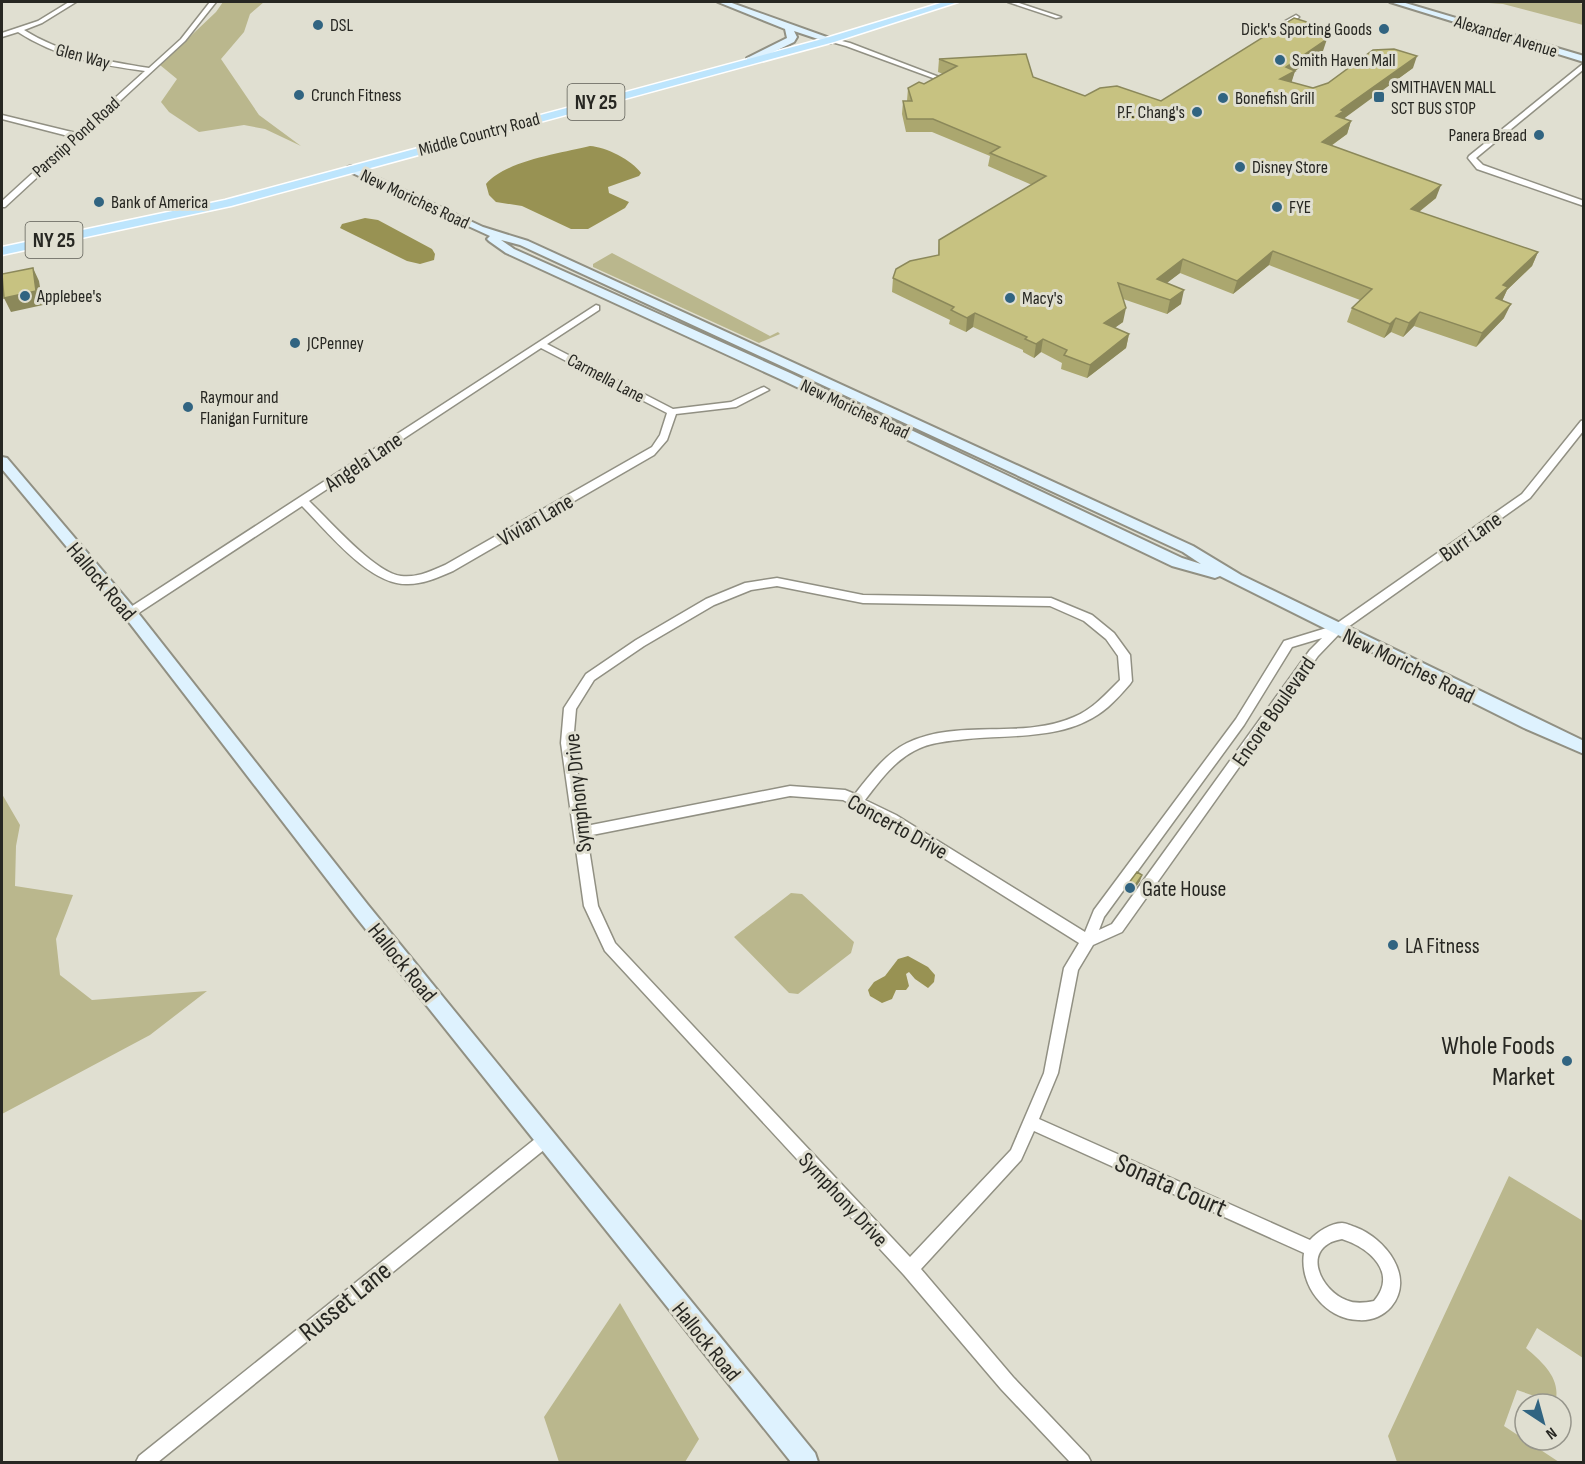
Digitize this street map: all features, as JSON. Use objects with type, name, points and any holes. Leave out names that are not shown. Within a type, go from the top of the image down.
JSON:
[{"type":"main road","name":"Middle Country Road","points":[[2,251],[190,212],[750,60],[832,41],[953,2]]},
{"type":"street","points":[[2,35],[48,18],[73,2]]},
{"type":"street","name":"Parsnip Pond Road","points":[[2,205],[183,40],[213,2]]},
{"type":"street","points":[[722,2],[832,41],[839,47],[932,79]]},
{"type":"street","points":[[1011,2],[1058,17]]},
{"type":"street","name":"Alexander Avenue","points":[[1394,2],[1584,59]]},
{"type":"street","points":[[1283,24],[1296,17]]},
{"type":"street","points":[[750,60],[791,40],[789,28],[780,22]]},
{"type":"street","name":"Glen Way","points":[[20,30],[41,45],[115,65],[151,70]]},
{"type":"street","points":[[1584,65],[1472,158],[1480,167],[1584,204]]},
{"type":"street","points":[[2,117],[77,136]]},
{"type":"street","name":"New Moriches Road","points":[[352,169],[479,229],[510,251],[817,391],[1177,562],[1236,579],[1584,748]]},
{"type":"street","name":"Angela Lane","points":[[130,614],[596,308]]},
{"type":"street","name":"Carmella Lane","points":[[540,344],[672,412]]},
{"type":"street","points":[[672,412],[733,405],[764,390]]},
{"type":"street","name":"Vivian Lane","points":[[303,501],[382,574],[401,580],[425,578],[449,568],[651,453],[669,427],[672,412]]},
{"type":"street","name":"Burr Lane","points":[[1337,629],[1526,496],[1584,423]]},
{"type":"street","name":"Hallock Road","points":[[2,461],[130,614],[254,775],[806,1462]]},
{"type":"street","name":"Symphony Drive","points":[[857,801],[887,762],[920,743],[964,735],[1020,734],[1067,726],[1110,702],[1126,681],[1124,655],[1110,636],[1088,618],[1051,602],[863,599],[777,582],[749,586],[710,602],[640,643],[590,677],[570,708],[567,743],[591,906],[610,947],[910,1269],[1007,1383],[1082,1462]]},
{"type":"street","name":"Encore Boulevard","points":[[1088,941],[1117,928],[1314,653],[1337,629]]},
{"type":"street","name":"Encore Boulevard","points":[[910,1269],[1016,1155],[1050,1074],[1071,968],[1088,941],[1099,914],[1234,731],[1288,644],[1337,629]]},
{"type":"street","name":"Concerto Drive","points":[[579,831],[790,791],[845,795],[892,819],[1088,941]]},
{"type":"street","name":"Sonata Court","points":[[1030,1122],[1312,1249]]},
{"type":"street","name":"Russet Lane","points":[[145,1462],[545,1140]]},
{"type":"street","points":[[1335,1232],[1355,1234],[1368,1241],[1380,1251],[1391,1275],[1390,1295],[1385,1303],[1369,1313],[1355,1313],[1341,1309],[1328,1300],[1311,1275],[1309,1261],[1312,1249],[1318,1239],[1335,1232]]},
{"type":"shaded area","points":[[223,2],[264,2],[250,14],[244,32],[221,59],[259,115],[301,146],[265,129],[244,125],[199,132],[169,112],[161,102],[177,79],[160,65],[216,12]]},
{"type":"shaded area","points":[[1475,2],[1576,2],[1583,4],[1583,25],[1503,4]]},
{"type":"shaded area","points":[[590,146],[618,155],[641,173],[639,176],[608,187],[609,193],[629,202],[625,208],[588,229],[571,229],[522,206],[496,202],[489,195],[486,184],[506,169],[534,159]]},
{"type":"shaded area","points":[[365,218],[378,220],[432,249],[435,254],[434,260],[420,264],[407,261],[340,228],[342,224]]},
{"type":"shaded area","points":[[612,253],[770,336],[778,332],[780,334],[759,343],[593,267],[593,264]]},
{"type":"shaded area","points":[[2,794],[20,825],[16,846],[15,886],[73,895],[56,939],[60,975],[92,1000],[207,991],[150,1035],[2,1114]]},
{"type":"shaded area","points":[[791,893],[802,894],[854,942],[851,953],[798,994],[789,993],[734,937]]},
{"type":"shaded area","points":[[908,956],[928,967],[935,975],[934,982],[928,988],[909,972],[906,974],[909,986],[906,990],[896,990],[892,999],[882,1003],[870,996],[868,990],[874,982],[885,976],[898,959]]},
{"type":"shaded area","points":[[1509,1176],[1583,1221],[1583,1358],[1537,1328],[1526,1348],[1550,1372],[1556,1392],[1517,1390],[1513,1392],[1513,1401],[1504,1426],[1513,1432],[1513,1452],[1544,1452],[1559,1462],[1397,1462],[1388,1436]]},
{"type":"shaded area","points":[[620,1303],[699,1439],[685,1462],[559,1462],[544,1417]]},
{"type":"building","name":"Smith Haven Mall","points":[[1294,18],[1323,27],[1314,35],[1327,39],[1286,67],[1295,71],[1280,79],[1313,88],[1328,83],[1373,50],[1394,49],[1417,56],[1341,110],[1344,111],[1336,116],[1351,121],[1322,142],[1441,185],[1411,209],[1538,252],[1503,285],[1508,287],[1496,298],[1511,304],[1482,333],[1420,312],[1409,323],[1396,318],[1390,324],[1352,308],[1372,289],[1273,251],[1237,281],[1183,259],[1157,279],[1184,290],[1170,300],[1118,283],[1126,308],[1104,323],[1129,334],[1090,365],[1064,355],[1067,350],[1043,339],[1036,344],[1025,339],[1027,337],[975,313],[967,318],[951,310],[954,307],[893,278],[896,269],[910,261],[939,255],[939,240],[1046,176],[990,153],[1000,147],[933,119],[907,119],[903,101],[912,101],[908,88],[919,82],[924,84],[957,66],[939,59],[1026,54],[1033,77],[1085,96],[1100,88],[1117,86],[1161,101]]},
{"type":"building","points":[[33,268],[36,291],[4,298],[2,274]]},
{"type":"building","points":[[1137,872],[1142,875],[1134,887],[1128,884]]},
{"type":"place","name":"DSL","points":[[318,25]]},
{"type":"place","name":"Dick's Sporting Goods","points":[[1384,29]]},
{"type":"place","name":"Smith Haven Mall","points":[[1280,60]]},
{"type":"place","name":"Crunch Fitness","points":[[299,95]]},
{"type":"place","name":"SMITHAVEN MALL SCT BUS STOP","points":[[1379,97]]},
{"type":"place","name":"Bonefish Grill","points":[[1223,98]]},
{"type":"place","name":"P.F. Chang's","points":[[1197,112]]},
{"type":"place","name":"Panera Bread","points":[[1539,135]]},
{"type":"place","name":"Disney Store","points":[[1240,167]]},
{"type":"place","name":"Bank of America","points":[[99,202]]},
{"type":"place","name":"FYE","points":[[1277,207]]},
{"type":"place","name":"Applebee's","points":[[25,296]]},
{"type":"place","name":"Macy's","points":[[1010,298]]},
{"type":"place","name":"JCPenney","points":[[295,343]]},
{"type":"place","name":"Raymour and Flanigan Furniture","points":[[188,407]]},
{"type":"place","name":"Gate House","points":[[1130,888]]},
{"type":"place","name":"LA Fitness","points":[[1393,945]]},
{"type":"place","name":"Whole Foods Market","points":[[1567,1061]]}]
